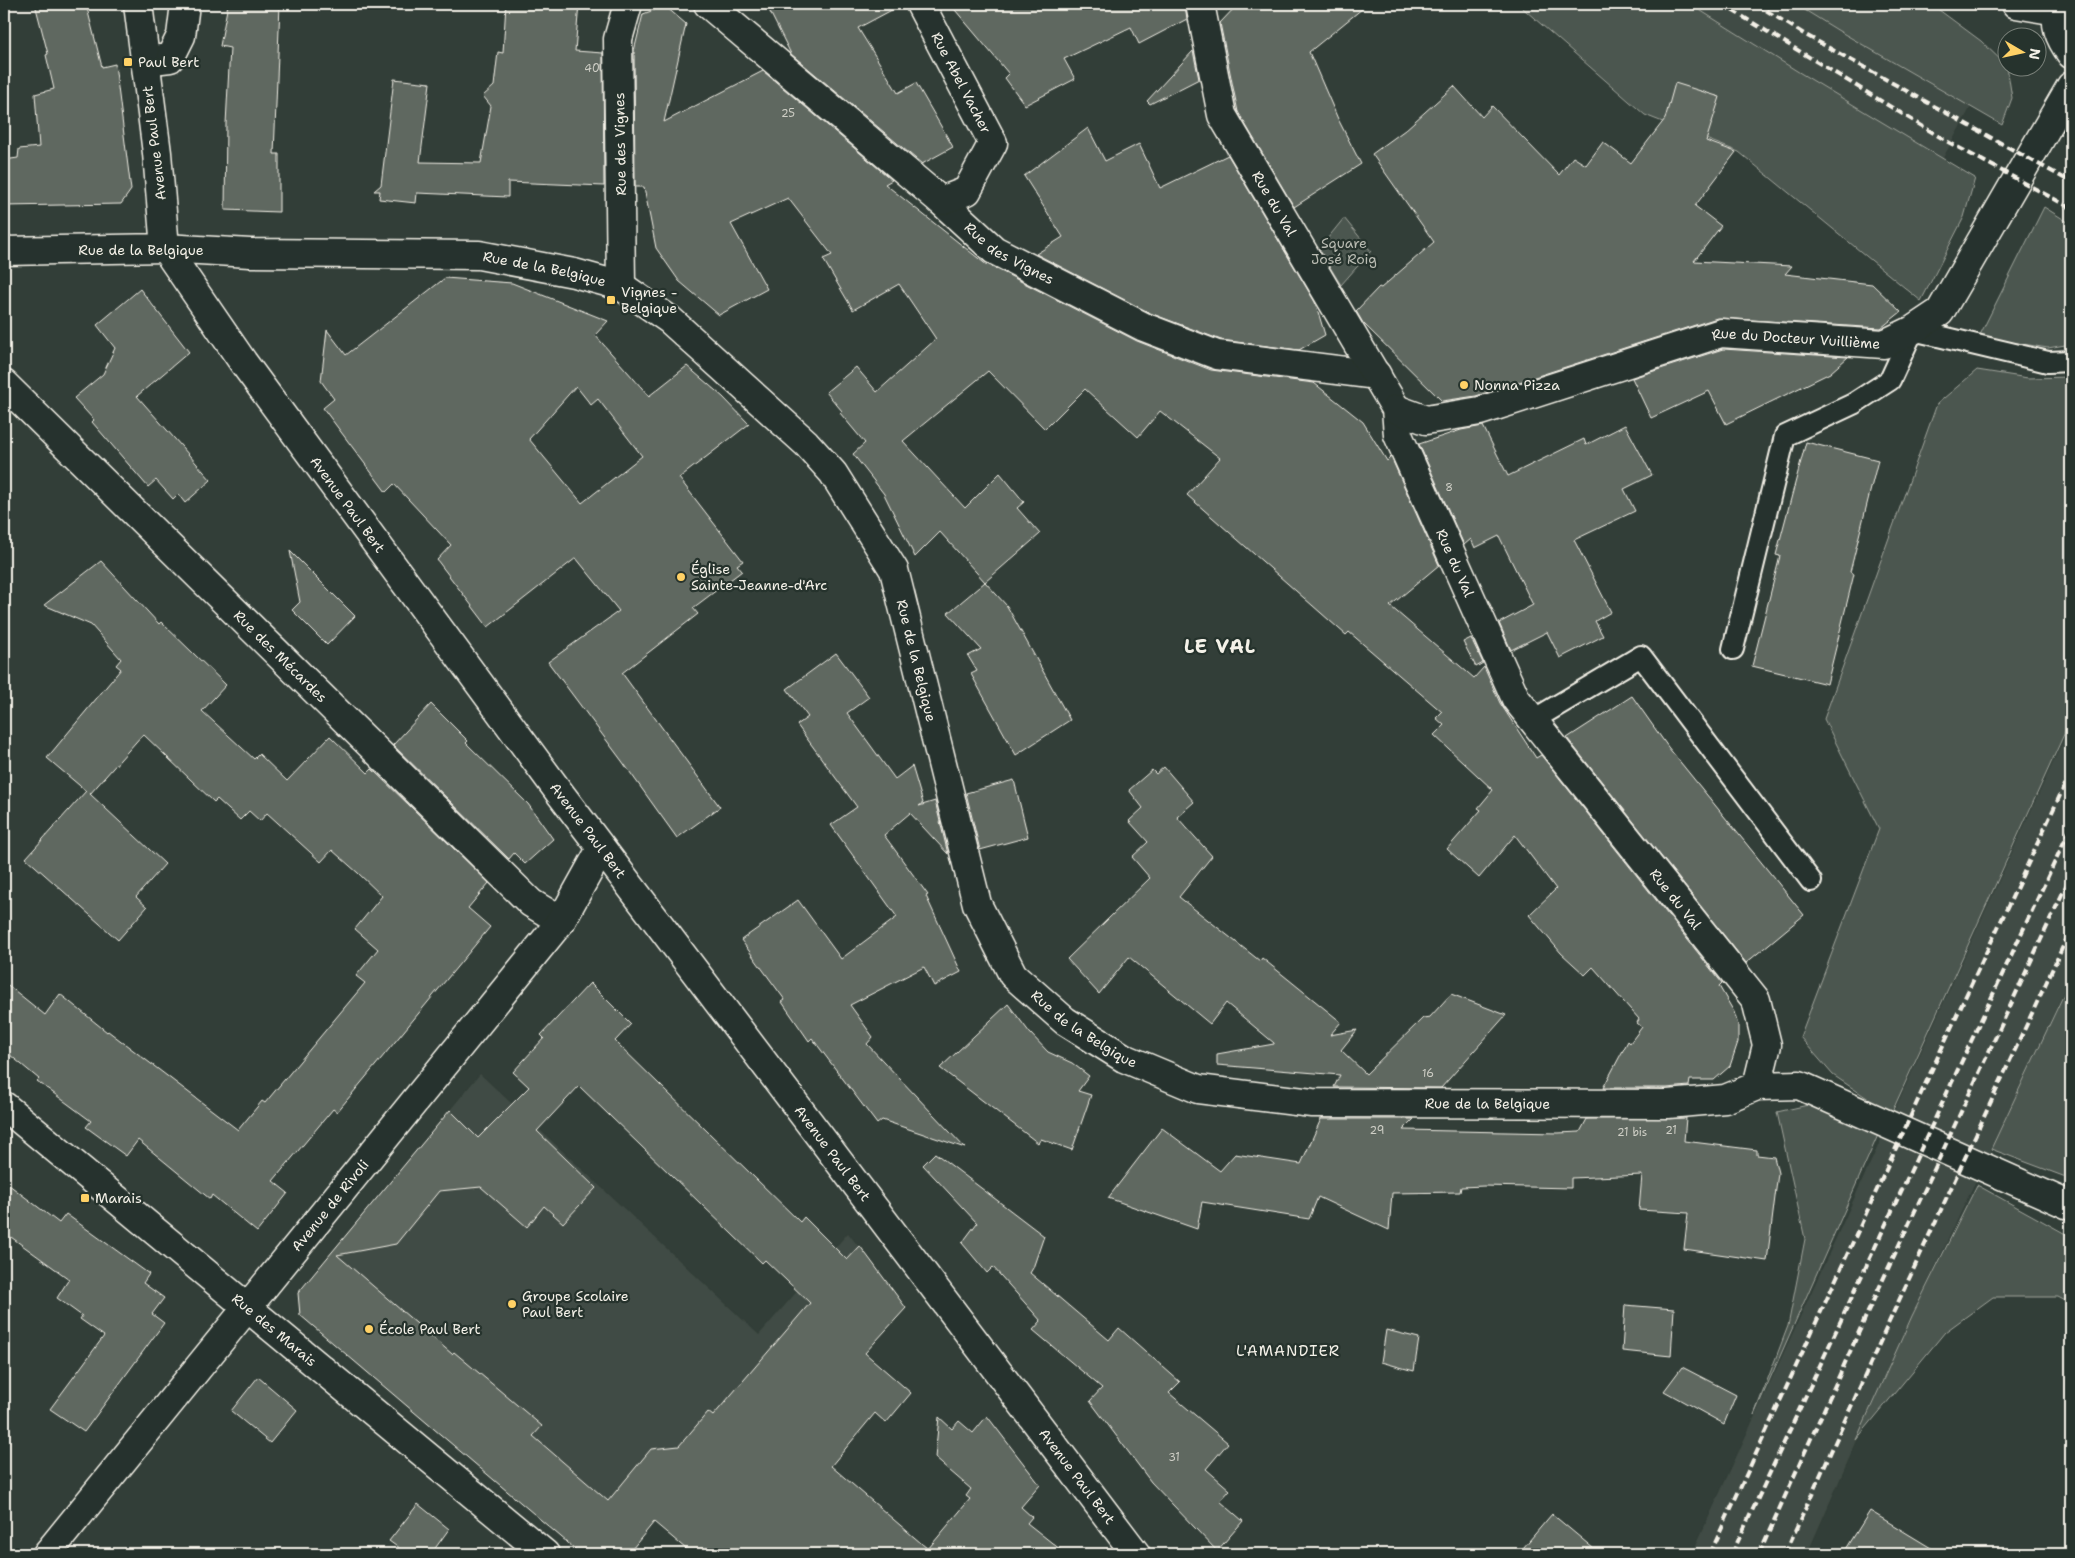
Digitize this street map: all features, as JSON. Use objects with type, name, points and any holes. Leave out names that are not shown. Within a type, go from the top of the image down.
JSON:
[{"type":"street","name":"Avenue Paul Bert","points":[[138,4],[157,153],[165,248],[237,354],[601,849],[1136,1554]]},
{"type":"street","points":[[144,61],[170,58],[181,36],[185,4]]},
{"type":"street","name":"Rue des Vignes","points":[[621,286],[618,39],[628,4]]},
{"type":"street","name":"Rue des Vignes","points":[[708,4],[941,201],[994,250],[1144,328],[1216,354],[1377,376]]},
{"type":"street","name":"Rue Abel Vacher","points":[[920,4],[993,143],[967,191],[941,201]]},
{"type":"street","name":"Rue du Val","points":[[1200,4],[1222,115],[1396,409],[1398,435],[1516,700],[1756,1000],[1767,1045],[1757,1086]]},
{"type":"street","points":[[2016,4],[2059,7],[2056,23],[2060,39],[2071,54]]},
{"type":"street","name":"Rue du Docteur Vuillième","points":[[1396,409],[1426,420],[1480,411],[1721,333],[1884,344],[1913,330],[1940,312],[2071,86]]},
{"type":"street","name":"Rue de la Belgique","points":[[4,251],[165,248],[250,253],[479,254],[574,273],[621,286],[670,320],[806,443],[833,472],[894,570],[977,904],[1013,975],[1065,1021],[1124,1058],[1198,1089],[1312,1103],[1668,1104],[1725,1099],[1757,1086],[1799,1084],[2071,1206]]},
{"type":"street","name":"Rue des Mécardes","points":[[4,384],[531,903],[560,921]]},
{"type":"street","name":"Avenue de Rivoli","points":[[47,1554],[560,921],[601,849]]},
{"type":"street","name":"Rue des Marais","points":[[4,1106],[545,1554]]},
{"type":"lane","points":[[1733,649],[1785,436],[1853,404],[1890,380],[1913,330],[2048,362],[2071,361]]},
{"type":"lane","points":[[1533,720],[1640,656],[1811,882]]},
{"type":"shaded area","points":[[1607,4],[1839,4],[1981,88],[1925,191]]},
{"type":"shaded area","points":[[2071,723],[2071,975],[2043,1038],[1906,1329],[1807,1554],[1692,1554]]},
{"type":"shaded area","name":"Groupe Scolaire Paul Bert","points":[[480,1074],[759,1335],[848,1233],[892,1290],[669,1504],[628,1554],[581,1554],[300,1315],[298,1293]]},
{"type":"green space","points":[[1518,4],[1690,4],[1975,178],[1964,217],[1921,301],[1739,152],[1645,115]]},
{"type":"green space","points":[[1795,4],[1931,4],[1981,41],[1998,57],[1998,78],[2009,78],[2012,98],[2002,125]]},
{"type":"green space","points":[[2044,207],[2071,224],[2071,344],[2048,348],[1979,337]]},
{"type":"green space","name":"Square José Roig","points":[[1344,218],[1371,251],[1341,285],[1319,249]]},
{"type":"green space","points":[[1977,370],[2028,378],[2071,377],[2071,719],[1891,1114],[1833,1075],[1800,1037],[1879,829],[1824,719],[1937,404]]},
{"type":"green space","points":[[2071,979],[2071,1179],[1991,1149]]},
{"type":"green space","points":[[1808,1105],[1878,1135],[1754,1415],[1788,1326],[1805,1239],[1777,1112]]},
{"type":"green space","points":[[1977,1185],[2071,1237],[2071,1304],[2058,1297],[1993,1297],[1945,1332],[1856,1440],[1912,1316]]},
{"type":"building","points":[[35,4],[86,4],[102,67],[115,64],[131,190],[121,204],[4,206],[4,160],[18,158],[19,149],[39,147],[35,94],[54,89],[46,55],[48,54]]},
{"type":"building","points":[[228,4],[280,4],[274,154],[279,154],[279,212],[225,210],[226,124],[230,48],[220,46]]},
{"type":"building","points":[[506,4],[579,4],[575,51],[603,53],[604,186],[508,182],[508,197],[417,193],[416,203],[379,199],[380,191],[374,191],[381,185],[394,79],[430,83],[420,162],[481,163],[491,106],[483,96],[494,86],[498,52],[503,53]]},
{"type":"building","points":[[766,4],[903,4],[858,28],[898,93],[916,83],[953,147],[922,164],[791,54]]},
{"type":"building","points":[[950,4],[1185,4],[1187,19],[1139,44],[1131,27],[1064,59],[1075,79],[1025,105],[1005,78],[1009,74]]},
{"type":"building","points":[[1238,4],[1368,4],[1309,52],[1338,119],[1361,164],[1294,207],[1238,112],[1220,23]]},
{"type":"building","points":[[665,6],[686,24],[664,122],[763,71],[892,180],[885,184],[988,266],[1137,341],[1211,370],[1314,383],[1363,422],[1387,461],[1391,457],[1439,565],[1390,606],[1474,678],[1484,667],[1500,703],[1536,758],[1541,755],[1722,983],[1719,986],[1734,1012],[1738,1025],[1738,1042],[1730,1066],[1714,1080],[1690,1080],[1689,1086],[1603,1088],[1628,1041],[1630,1043],[1642,1027],[1637,1023],[1639,1019],[1593,967],[1585,975],[1561,953],[1529,915],[1556,889],[1515,835],[1479,878],[1447,849],[1481,810],[1478,808],[1493,790],[1434,735],[1444,725],[1436,718],[1442,712],[1349,632],[1346,635],[1187,495],[1220,458],[1160,411],[1138,437],[1085,389],[1045,429],[988,371],[903,441],[965,508],[1000,473],[1024,502],[1017,508],[1040,534],[985,582],[940,532],[915,557],[884,494],[853,454],[865,443],[840,413],[842,411],[826,392],[856,367],[877,392],[936,339],[899,284],[853,310],[823,259],[832,255],[788,198],[731,224],[767,289],[719,315],[679,281],[656,248],[644,187],[635,187],[634,51],[643,14]]},
{"type":"building","points":[[1193,51],[1199,79],[1150,104],[1147,101]]},
{"type":"building","points":[[1675,83],[1720,97],[1706,141],[1736,152],[1695,206],[1721,226],[1694,261],[1792,266],[1785,274],[1872,284],[1901,312],[1881,328],[1717,318],[1476,396],[1442,401],[1363,323],[1356,311],[1379,287],[1381,288],[1434,242],[1372,154],[1405,130],[1454,86],[1482,117],[1492,106],[1559,175],[1573,157],[1586,165],[1603,142],[1631,163],[1665,119]]},
{"type":"building","points":[[1088,128],[1105,161],[1139,144],[1160,188],[1228,155],[1315,302],[1325,335],[1299,350],[1221,340],[1150,313],[1036,254],[1063,237],[1024,176]]},
{"type":"building","points":[[445,278],[512,283],[608,321],[595,335],[649,396],[687,366],[723,397],[749,424],[679,478],[743,561],[737,565],[742,571],[693,608],[698,614],[622,673],[720,807],[677,838],[548,662],[619,611],[576,558],[488,627],[437,560],[451,545],[394,484],[386,492],[323,408],[334,399],[321,381],[327,330],[346,355]],"holes":[[[576,386],[591,405],[598,399],[642,456],[582,503],[529,439]]]},
{"type":"building","points":[[140,289],[189,352],[137,396],[211,480],[185,503],[178,494],[173,499],[156,480],[148,487],[92,422],[94,420],[74,398],[103,374],[115,348],[97,325]]},
{"type":"building","points":[[1723,349],[1848,357],[1830,373],[1726,424],[1709,391],[1651,418],[1632,378]]},
{"type":"building","points":[[1625,425],[1652,475],[1624,489],[1635,511],[1574,540],[1611,612],[1595,621],[1603,636],[1560,658],[1547,632],[1511,650],[1499,623],[1533,605],[1499,536],[1475,548],[1471,539],[1464,545],[1419,444],[1461,430],[1483,426],[1508,476],[1584,439],[1586,445]]},
{"type":"building","points":[[1806,442],[1878,460],[1850,572],[1854,574],[1827,684],[1752,666],[1780,556],[1776,555]]},
{"type":"building","points":[[290,551],[355,616],[327,645],[292,610],[300,602]]},
{"type":"building","points":[[101,561],[159,624],[161,622],[226,685],[202,711],[254,759],[259,754],[287,781],[330,736],[368,773],[372,769],[489,883],[468,908],[490,927],[337,1112],[333,1109],[273,1181],[288,1193],[257,1232],[212,1195],[210,1199],[138,1140],[126,1156],[86,1127],[91,1121],[37,1081],[39,1079],[4,1050],[4,982],[45,1015],[60,994],[107,1032],[238,1130],[262,1101],[265,1103],[365,983],[356,976],[378,949],[355,929],[382,896],[358,873],[332,850],[321,862],[267,813],[260,821],[249,811],[240,820],[217,799],[214,802],[143,734],[90,794],[165,864],[136,897],[147,907],[118,940],[26,858],[86,791],[47,758],[121,669],[116,665],[121,659],[91,625],[44,605]]},
{"type":"building","points":[[985,582],[1007,606],[1070,720],[1016,755],[971,674],[977,671],[968,656],[981,649],[948,613]]},
{"type":"building","points":[[1471,638],[1483,663],[1476,667],[1463,642]]},
{"type":"building","points":[[836,653],[869,697],[847,713],[895,779],[912,766],[923,803],[919,806],[935,801],[948,854],[910,813],[884,835],[928,895],[926,896],[961,972],[934,986],[924,967],[850,1005],[873,1037],[867,1044],[965,1148],[882,1120],[877,1124],[812,1038],[809,1041],[782,1002],[785,1000],[741,940],[798,900],[841,959],[897,917],[831,825],[857,807],[797,725],[808,717],[787,689]]},
{"type":"building","points":[[1632,696],[1668,747],[1804,915],[1746,963],[1567,738]]},
{"type":"building","points":[[431,704],[468,741],[466,743],[528,804],[553,839],[525,864],[514,853],[509,859],[393,745]]},
{"type":"building","points":[[1164,767],[1194,802],[1177,817],[1212,856],[1179,897],[1260,961],[1262,958],[1341,1022],[1330,1035],[1357,1030],[1341,1050],[1366,1074],[1423,1018],[1430,1017],[1451,994],[1506,1015],[1441,1088],[1334,1087],[1340,1075],[1217,1065],[1217,1054],[1274,1043],[1226,1003],[1210,1024],[1129,957],[1099,994],[1067,959],[1150,878],[1132,857],[1148,842],[1129,821],[1143,808],[1129,790],[1152,770],[1156,774]]},
{"type":"building","points":[[1014,780],[1028,837],[980,850],[966,793]]},
{"type":"building","points":[[590,983],[631,1024],[615,1041],[800,1222],[804,1217],[847,1260],[860,1246],[906,1308],[865,1353],[911,1393],[886,1423],[875,1413],[831,1466],[928,1549],[970,1499],[966,1496],[971,1489],[935,1458],[939,1417],[952,1429],[959,1421],[973,1433],[987,1416],[1040,1485],[1021,1507],[1032,1517],[1027,1523],[1066,1554],[692,1554],[654,1522],[628,1554],[581,1554],[300,1315],[298,1293],[450,1110],[478,1138],[529,1087],[513,1072],[544,1038],[541,1035]],"holes":[[[579,1086],[762,1263],[765,1260],[810,1303],[713,1416],[708,1412],[679,1446],[651,1449],[608,1501],[533,1436],[542,1426],[454,1352],[452,1354],[337,1255],[396,1244],[439,1191],[481,1187],[527,1227],[544,1206],[563,1223],[596,1188],[537,1131]]]},
{"type":"building","points":[[1008,1004],[1030,1033],[1048,1052],[1072,1063],[1089,1076],[1078,1091],[1091,1095],[1072,1150],[1041,1139],[1038,1143],[940,1068]]},
{"type":"building","points":[[1686,1118],[1684,1141],[1757,1150],[1757,1155],[1774,1157],[1778,1173],[1767,1261],[1684,1249],[1688,1213],[1639,1210],[1642,1175],[1571,1178],[1571,1188],[1484,1186],[1461,1187],[1460,1192],[1392,1193],[1389,1230],[1318,1197],[1309,1219],[1202,1202],[1197,1229],[1108,1198],[1162,1128],[1220,1171],[1235,1154],[1301,1164],[1321,1119],[1414,1119],[1403,1130],[1558,1133],[1580,1132],[1587,1119]]},
{"type":"building","points":[[935,1153],[1044,1236],[1030,1273],[1109,1340],[1119,1328],[1180,1382],[1169,1393],[1228,1443],[1206,1469],[1230,1490],[1220,1501],[1243,1521],[1217,1551],[1151,1482],[1090,1401],[1102,1388],[1033,1330],[1041,1321],[993,1267],[987,1273],[962,1243],[977,1223],[923,1165]]},
{"type":"building","points":[[4,1181],[59,1223],[66,1214],[149,1274],[143,1283],[164,1298],[152,1314],[164,1323],[84,1432],[50,1409],[104,1336],[80,1319],[82,1316],[57,1298],[69,1279],[4,1232]]},
{"type":"building","points":[[1625,1305],[1674,1309],[1671,1356],[1622,1351]]},
{"type":"building","points":[[1386,1330],[1419,1338],[1414,1371],[1381,1362]]},
{"type":"building","points":[[1682,1367],[1736,1395],[1724,1424],[1664,1391]]},
{"type":"building","points":[[258,1377],[297,1410],[270,1443],[231,1411]]},
{"type":"building","points":[[418,1504],[449,1529],[431,1554],[407,1554],[389,1541]]},
{"type":"building","points":[[1870,1511],[1941,1554],[1843,1554]]},
{"type":"building","points":[[1552,1514],[1600,1554],[1518,1554]]},
{"type":"railway","points":[[1722,4],[1950,143],[2071,208]]},
{"type":"railway","points":[[1756,4],[1804,34],[2071,182]]},
{"type":"railway","points":[[1710,1554],[1962,1004],[2071,772]]},
{"type":"railway","points":[[1732,1554],[2071,827]]},
{"type":"railway","points":[[1759,1554],[1867,1314],[2071,875]]},
{"type":"railway","points":[[1785,1554],[1889,1322],[2071,929]]},
{"type":"place","name":"Paul Bert","points":[[128,62]]},
{"type":"place","name":"Vignes - Belgique","points":[[611,300]]},
{"type":"place","name":"Nonna Pizza","points":[[1464,385]]},
{"type":"place","name":"Église Sainte-Jeanne-d'Arc","points":[[681,577]]},
{"type":"place","name":"Marais","points":[[85,1198]]},
{"type":"place","name":"Groupe Scolaire Paul Bert","points":[[512,1304]]},
{"type":"place","name":"École Paul Bert","points":[[369,1329]]},
{"type":"district","name":"LE VAL","points":[[1220,646]]},
{"type":"district","name":"L'AMANDIER","points":[[1288,1351]]}]
